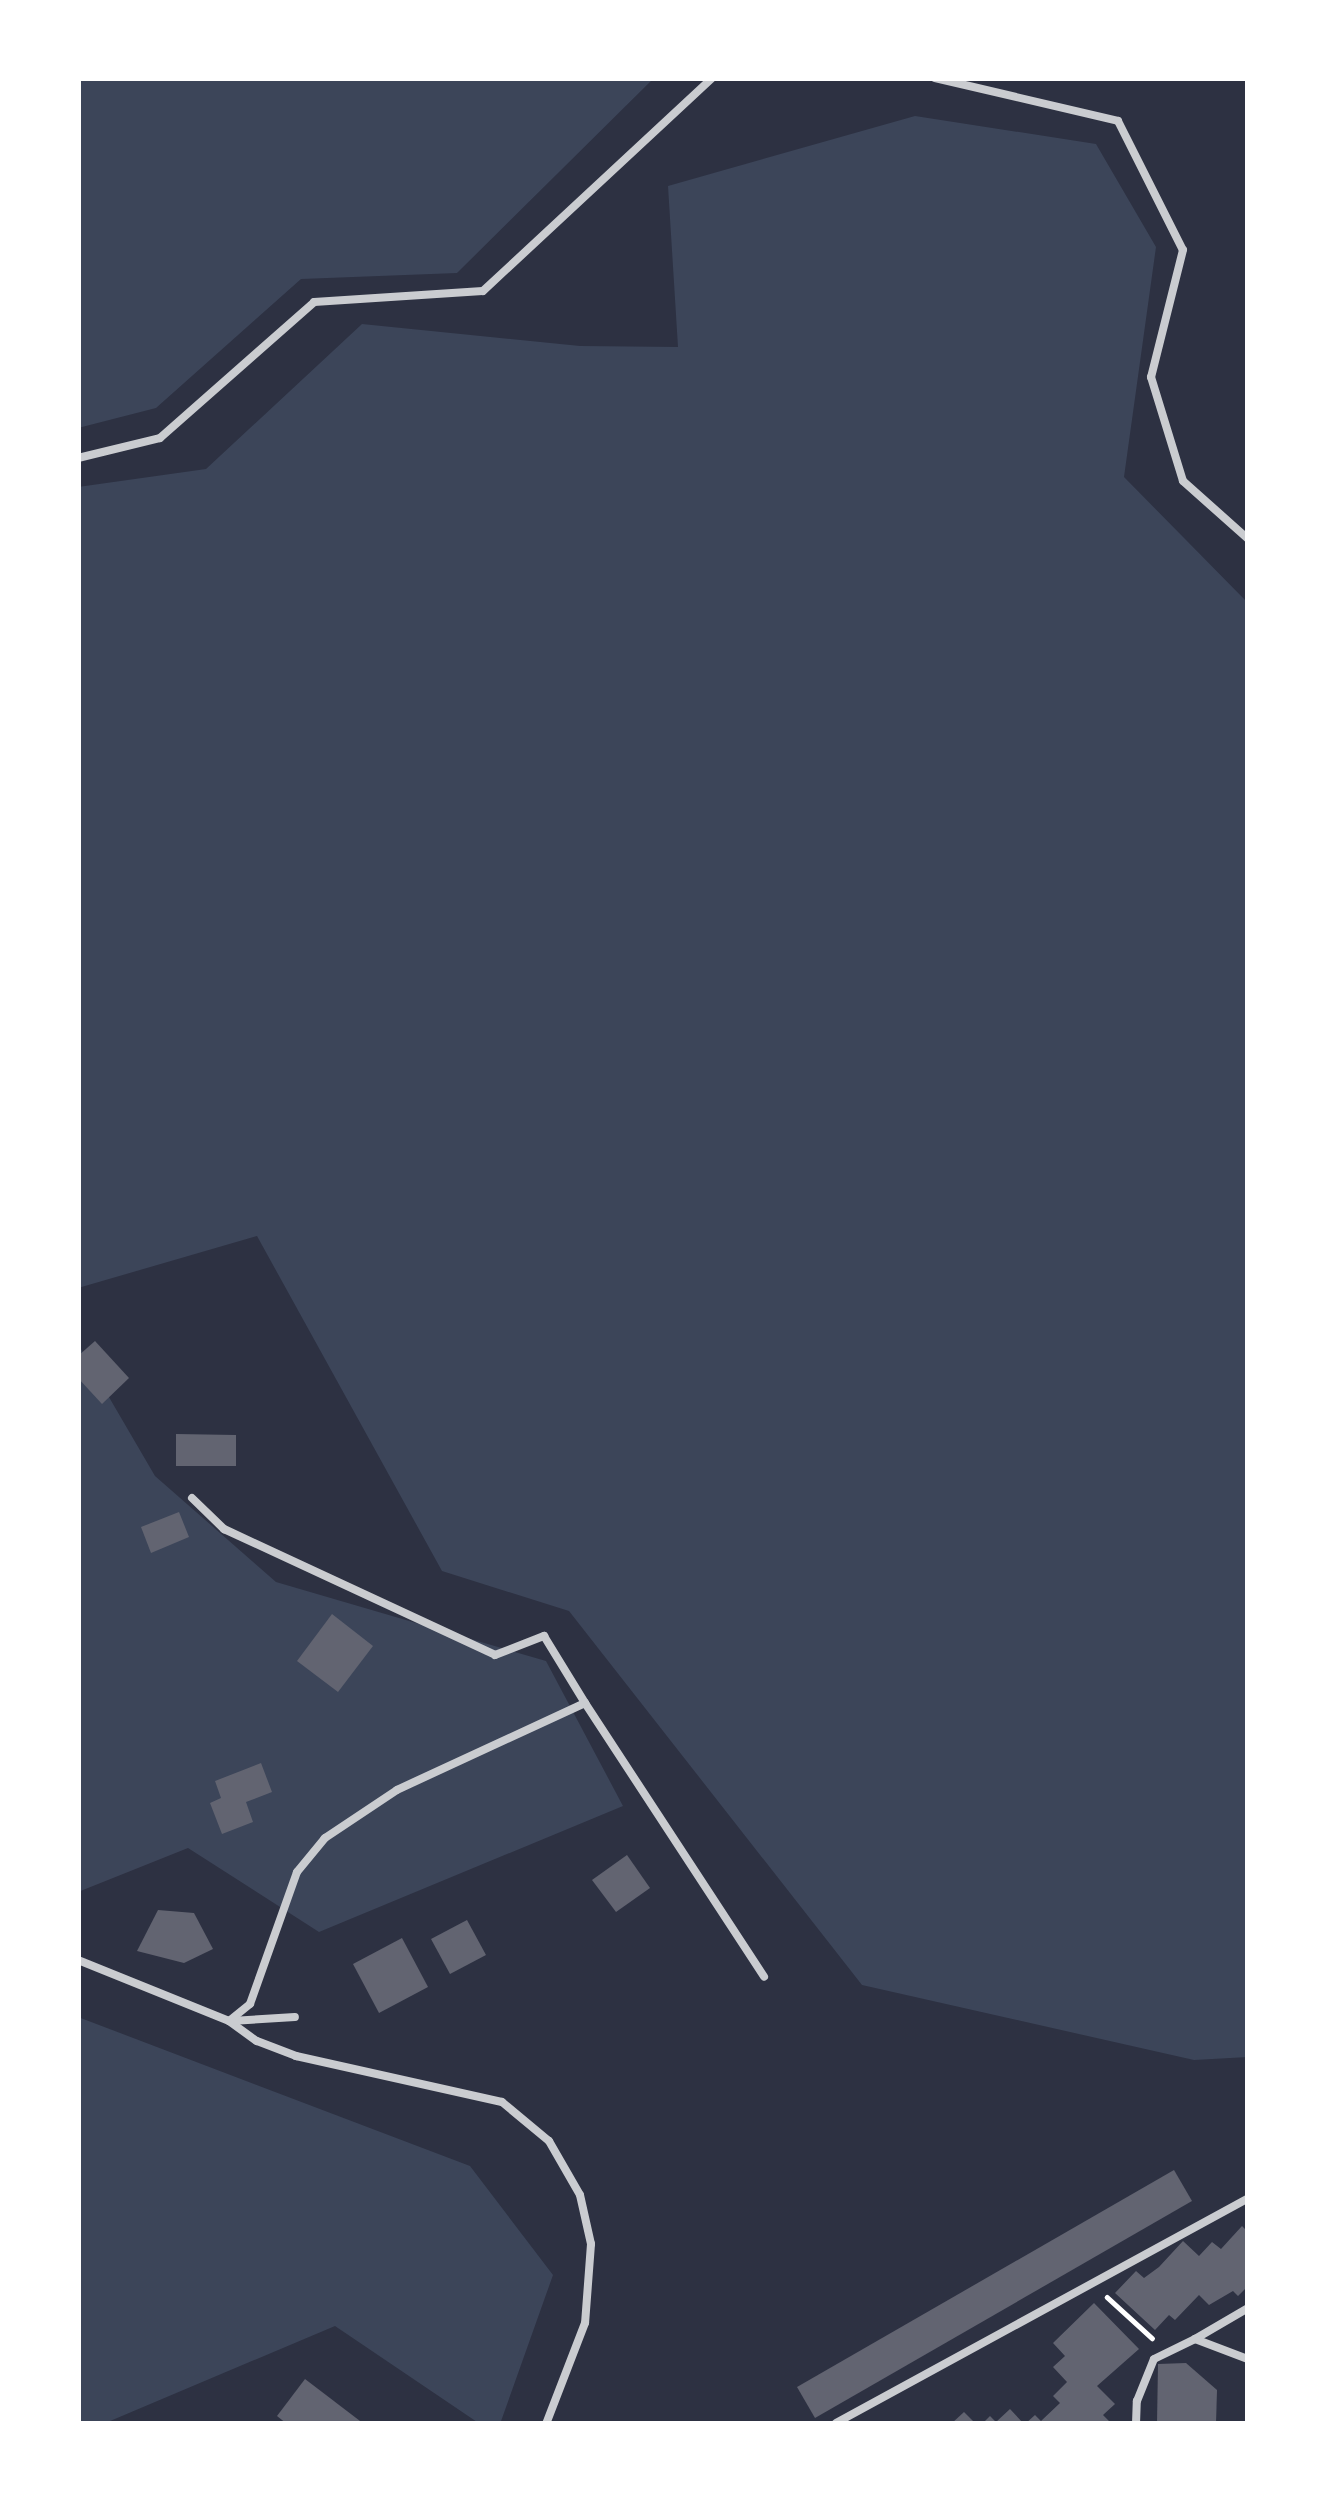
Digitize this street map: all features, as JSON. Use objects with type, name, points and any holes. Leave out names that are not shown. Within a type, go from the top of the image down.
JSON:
[{"type":"lane","points":[[78,458],[160,438],[314,302],[483,291],[712,78]]},
{"type":"lane","points":[[935,78],[1118,122],[1183,250],[1151,377],[1183,481],[1248,538]]},
{"type":"lane","points":[[192,1498],[224,1529],[495,1655],[544,1636],[764,1977]]},
{"type":"lane","points":[[229,2021],[250,2004],[297,1872],[325,1838],[398,1790],[585,1703]]},
{"type":"lane","points":[[78,1960],[229,2021],[257,2041],[296,2056],[502,2102],[549,2141],[580,2195],[591,2244],[585,2323],[546,2424]]},
{"type":"lane","points":[[229,2021],[295,2017]]},
{"type":"lane","points":[[836,2423],[1248,2198]]},
{"type":"lane","points":[[1136,2424],[1137,2401],[1154,2359],[1248,2308]]},
{"type":"lane","points":[[1195,2339],[1248,2359]]},
{"type":"path","points":[[1090,2281],[1167,2353]]},
{"type":"shaded area","points":[[78,78],[654,78],[457,273],[301,279],[156,408],[78,428]]},
{"type":"shaded area","points":[[915,116],[1096,144],[1156,247],[1124,477],[1248,603],[1248,2057],[1194,2060],[862,1985],[569,1611],[442,1571],[257,1236],[78,1288],[78,487],[206,469],[362,324],[580,346],[678,347],[668,186]]},
{"type":"shaded area","points":[[78,1344],[155,1476],[276,1582],[546,1661],[623,1806],[319,1932],[188,1848],[78,1892]]},
{"type":"shaded area","points":[[78,2017],[470,2166],[553,2275],[500,2424],[480,2424],[335,2326],[103,2424],[78,2424]]},
{"type":"building","points":[[95,1341],[129,1378],[102,1404],[78,1378],[78,1356]]},
{"type":"building","points":[[176,1434],[236,1435],[236,1466],[176,1466]]},
{"type":"building","points":[[179,1512],[189,1537],[151,1553],[141,1527]]},
{"type":"building","points":[[332,1614],[373,1646],[338,1692],[297,1661]]},
{"type":"building","points":[[261,1763],[272,1792],[246,1802],[253,1822],[222,1834],[210,1803],[221,1798],[215,1781]]},
{"type":"building","points":[[627,1855],[650,1888],[616,1912],[592,1880]]},
{"type":"building","points":[[158,1910],[194,1913],[213,1949],[184,1963],[137,1951]]},
{"type":"building","points":[[467,1920],[486,1955],[450,1974],[431,1939]]},
{"type":"building","points":[[402,1938],[428,1987],[379,2013],[353,1964]]},
{"type":"building","points":[[1174,2170],[1192,2201],[815,2418],[797,2387]]},
{"type":"building","points":[[1242,2226],[1248,2232],[1248,2286],[1238,2296],[1233,2291],[1209,2305],[1199,2295],[1175,2320],[1169,2315],[1155,2330],[1115,2293],[1136,2271],[1144,2278],[1159,2267],[1183,2241],[1199,2256],[1212,2242],[1221,2249]]},
{"type":"building","points":[[1094,2303],[1139,2349],[1097,2386],[1115,2404],[1103,2415],[1112,2424],[1025,2424],[1035,2415],[1041,2421],[1060,2403],[1053,2396],[1067,2382],[1053,2367],[1065,2356],[1053,2343]]},
{"type":"building","points":[[1186,2363],[1217,2390],[1216,2424],[1157,2424],[1158,2364]]},
{"type":"building","points":[[305,2379],[364,2424],[287,2424],[277,2416]]},
{"type":"building","points":[[1010,2409],[1024,2424],[982,2424],[990,2416],[996,2422]]},
{"type":"building","points":[[964,2412],[976,2424],[951,2424]]}]
